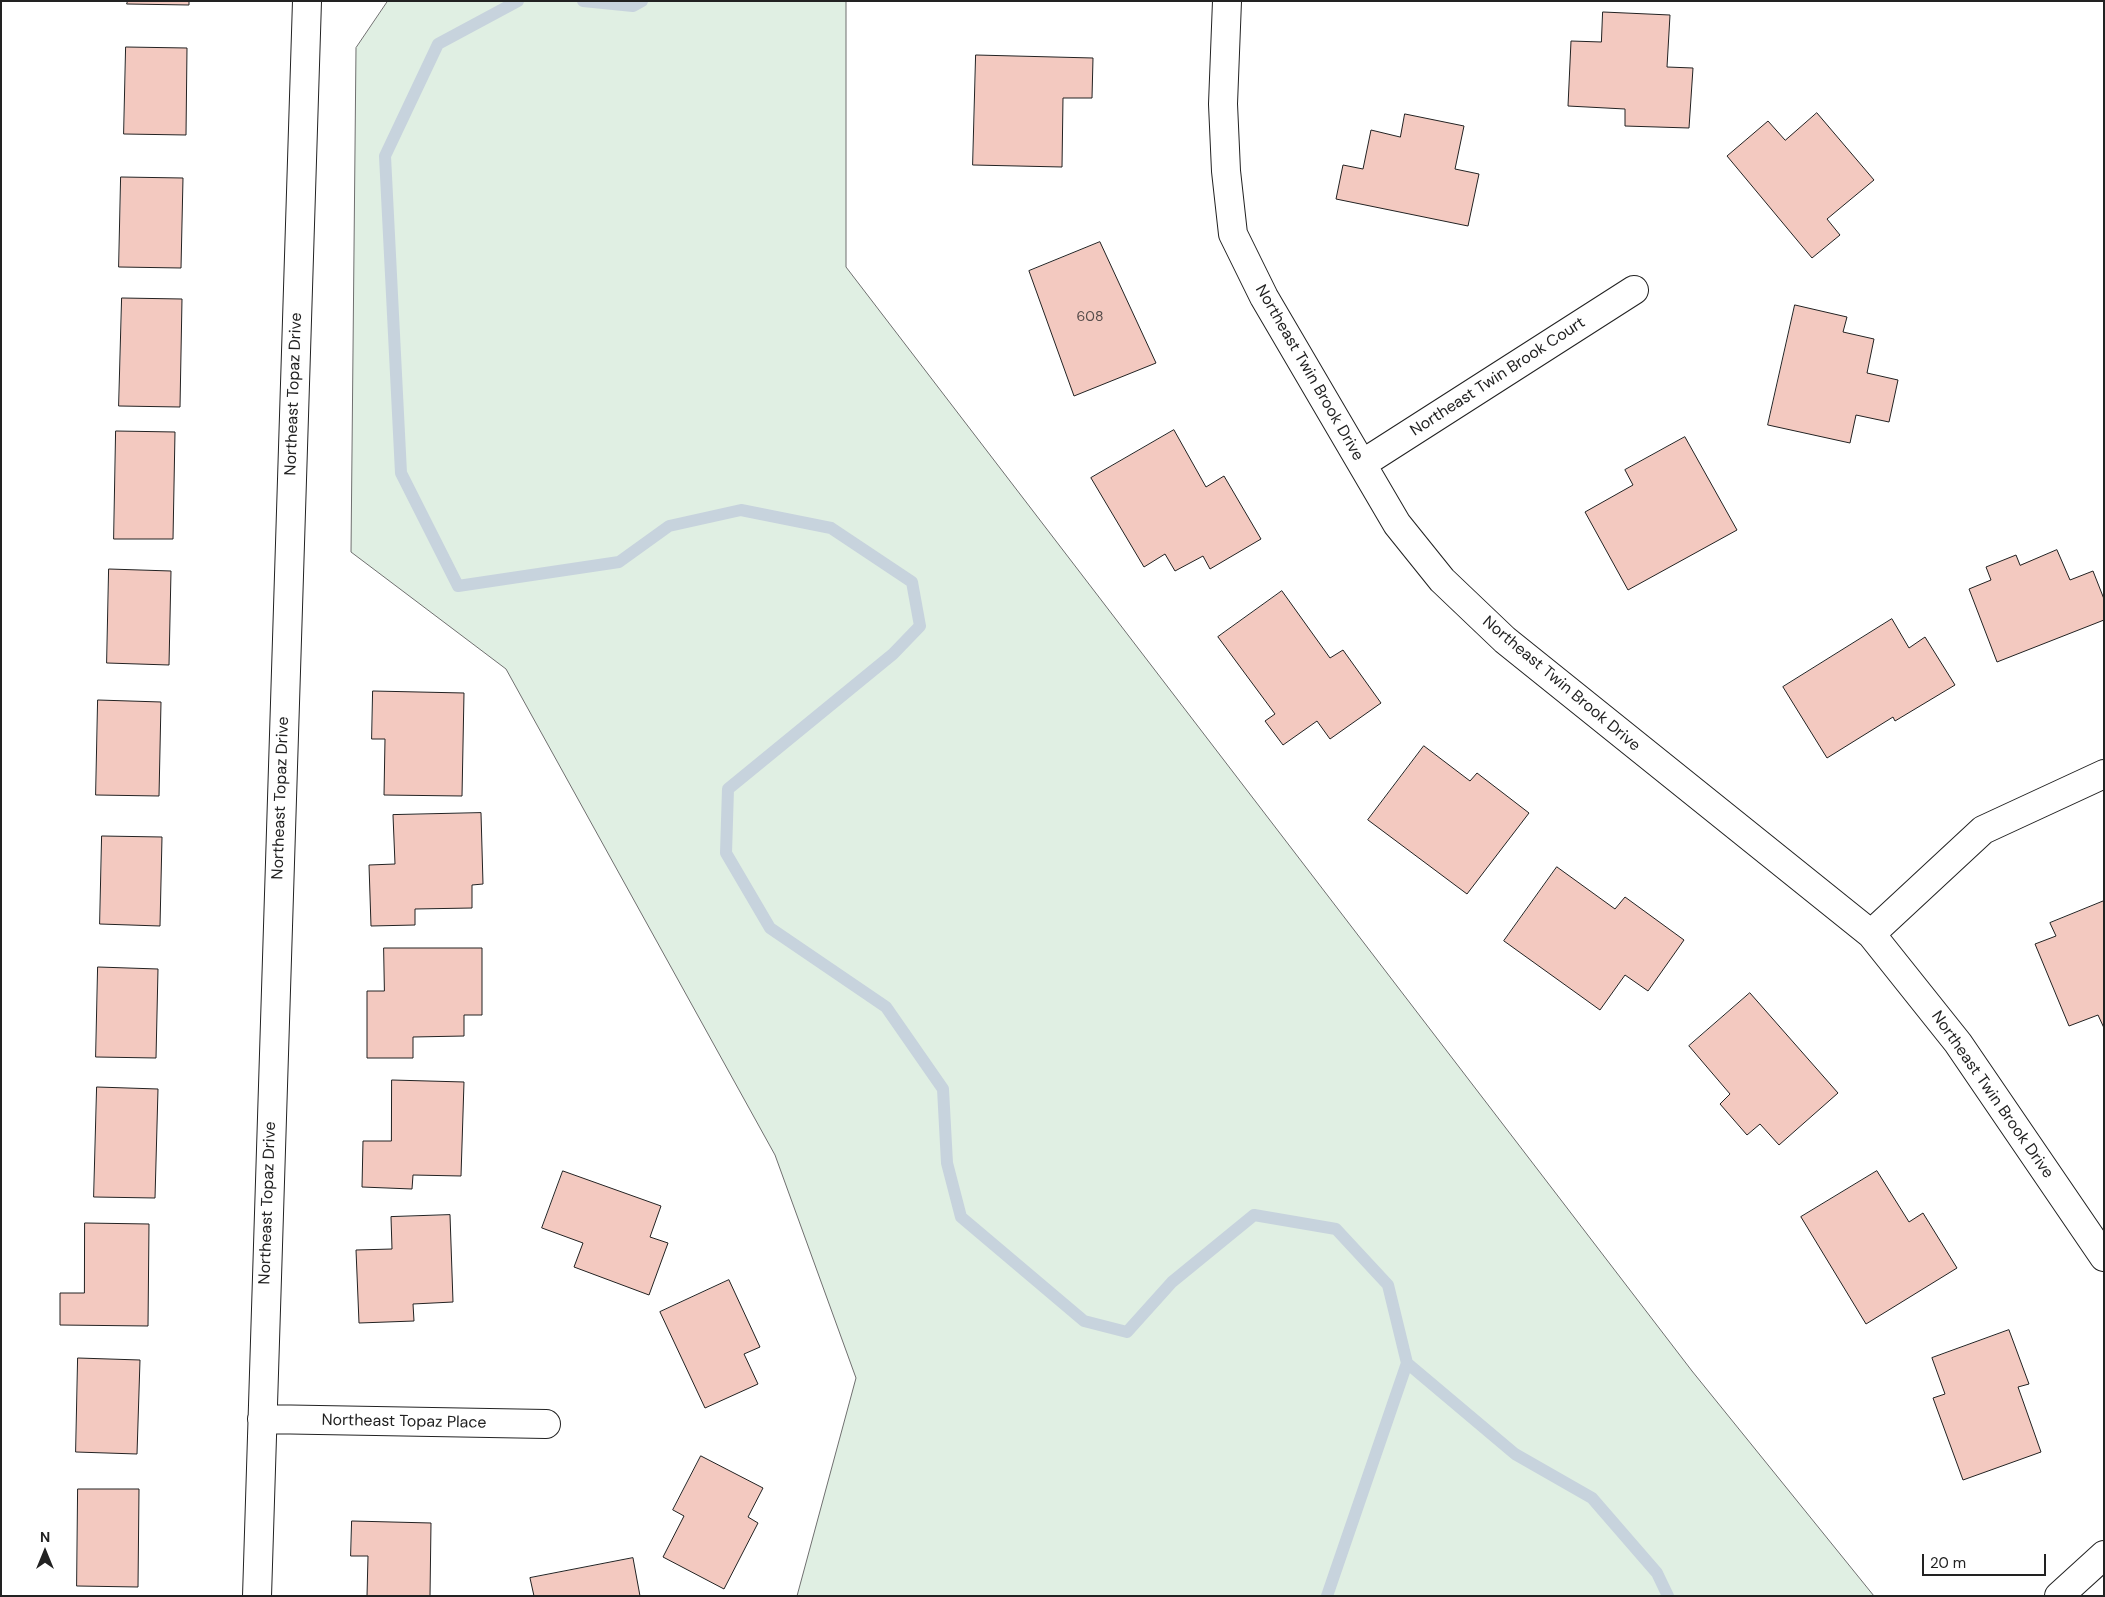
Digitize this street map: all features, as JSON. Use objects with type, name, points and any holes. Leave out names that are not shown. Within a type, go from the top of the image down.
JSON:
[{"type":"street","name":"Northeast Topaz Drive","points":[[256,1596],[307,1]]},
{"type":"street","name":"Northeast Twin Brook Drive","points":[[1227,1],[1223,104],[1226,171],[1233,234],[1264,297],[1397,524],[1442,580],[1505,640],[1871,934],[1958,1043],[2104,1257]]},
{"type":"street","name":"Northeast Twin Brook Court","points":[[1362,464],[1634,290]]},
{"type":"street","points":[[1871,934],[1983,830],[2104,774]]},
{"type":"street","name":"Northeast Topaz Place","points":[[262,1419],[546,1424]]},
{"type":"street","points":[[2059,1596],[2104,1555]]},
{"type":"green space","points":[[388,1],[846,1],[846,267],[1692,1371],[1874,1596],[797,1596],[856,1378],[775,1155],[506,669],[351,552],[356,48]]},
{"type":"building","points":[[128,1],[189,1],[189,5],[127,4]]},
{"type":"building","points":[[1603,12],[1670,15],[1667,67],[1693,68],[1689,128],[1625,126],[1625,109],[1568,106],[1571,41],[1601,42]]},
{"type":"building","points":[[126,47],[187,48],[186,135],[124,134]]},
{"type":"building","points":[[976,55],[1093,58],[1092,98],[1063,98],[1062,167],[973,165]]},
{"type":"building","points":[[1817,113],[1874,180],[1827,219],[1840,235],[1812,258],[1727,156],[1768,121],[1785,140]]},
{"type":"building","points":[[1405,114],[1464,126],[1455,169],[1479,174],[1468,226],[1336,199],[1343,165],[1363,169],[1371,130],[1400,137]]},
{"type":"building","points":[[121,177],[183,178],[181,268],[119,267]]},
{"type":"building","points":[[1100,242],[1156,363],[1074,396],[1029,271]]},
{"type":"building","points":[[122,298],[182,299],[180,407],[119,406]]},
{"type":"building","points":[[1795,305],[1847,317],[1843,332],[1874,339],[1867,373],[1898,380],[1889,422],[1856,415],[1850,443],[1768,425]]},
{"type":"building","points":[[1174,430],[1206,487],[1224,476],[1261,539],[1210,569],[1203,556],[1175,571],[1165,554],[1144,567],[1091,478]]},
{"type":"building","points":[[116,431],[175,432],[173,539],[114,539]]},
{"type":"building","points":[[1685,437],[1737,530],[1628,590],[1585,512],[1633,485],[1625,470]]},
{"type":"building","points":[[2057,550],[2070,580],[2093,571],[2104,599],[2104,620],[1997,662],[1969,589],[1991,580],[1986,567],[2016,555],[2020,565]]},
{"type":"building","points":[[109,569],[171,571],[169,665],[107,663]]},
{"type":"building","points":[[1282,591],[1330,658],[1343,650],[1381,703],[1330,739],[1317,721],[1283,745],[1265,721],[1275,714],[1218,637]]},
{"type":"building","points":[[1892,619],[1909,648],[1925,637],[1955,685],[1895,721],[1893,717],[1827,758],[1783,687]]},
{"type":"building","points":[[373,691],[464,693],[462,796],[384,795],[385,739],[372,739]]},
{"type":"building","points":[[98,700],[161,702],[159,796],[96,795]]},
{"type":"building","points":[[1424,746],[1470,781],[1477,773],[1529,813],[1467,894],[1368,820]]},
{"type":"building","points":[[481,813],[483,884],[472,885],[472,908],[415,909],[415,925],[371,926],[369,865],[395,864],[393,815]]},
{"type":"building","points":[[102,836],[162,837],[160,926],[100,924]]},
{"type":"building","points":[[1557,867],[1615,909],[1625,897],[1684,940],[1648,991],[1625,975],[1600,1010],[1504,941]]},
{"type":"building","points":[[2104,901],[2104,1028],[2098,1015],[2069,1026],[2035,944],[2056,936],[2050,923]]},
{"type":"building","points":[[384,948],[482,948],[482,1015],[464,1015],[464,1036],[413,1037],[413,1058],[367,1058],[367,991],[384,991]]},
{"type":"building","points":[[98,967],[158,969],[156,1058],[96,1057]]},
{"type":"building","points":[[1750,993],[1838,1093],[1779,1145],[1760,1124],[1747,1135],[1720,1104],[1730,1094],[1689,1046]]},
{"type":"building","points":[[392,1080],[464,1082],[461,1176],[413,1175],[412,1189],[362,1187],[363,1141],[391,1141]]},
{"type":"building","points":[[97,1087],[158,1089],[155,1198],[94,1197]]},
{"type":"building","points":[[563,1171],[661,1206],[650,1237],[668,1243],[649,1295],[574,1267],[583,1243],[542,1228]]},
{"type":"building","points":[[1877,1171],[1909,1222],[1923,1213],[1957,1268],[1866,1324],[1801,1217]]},
{"type":"building","points":[[450,1215],[453,1302],[413,1304],[414,1321],[359,1323],[356,1250],[392,1249],[391,1217]]},
{"type":"building","points":[[85,1223],[149,1224],[148,1326],[60,1325],[60,1293],[84,1293]]},
{"type":"building","points":[[729,1280],[760,1347],[744,1354],[758,1384],[705,1408],[660,1312]]},
{"type":"building","points":[[2009,1330],[2029,1384],[2018,1387],[2041,1452],[1963,1480],[1933,1398],[1945,1394],[1932,1358]]},
{"type":"building","points":[[78,1358],[140,1360],[137,1454],[76,1452]]},
{"type":"building","points":[[701,1456],[763,1488],[748,1517],[758,1523],[724,1589],[663,1557],[684,1516],[673,1510]]},
{"type":"building","points":[[78,1489],[139,1489],[138,1587],[77,1586]]},
{"type":"building","points":[[352,1521],[431,1523],[430,1596],[367,1596],[368,1556],[351,1556]]},
{"type":"building","points":[[633,1558],[640,1596],[534,1596],[530,1578]]},
{"type":"waterway","points":[[518,1],[438,44],[385,156],[401,473],[458,586],[619,562],[669,526],[741,510],[831,528],[912,582],[920,626],[893,654],[728,789],[726,853],[770,928],[886,1007],[943,1089],[947,1163],[961,1217],[1084,1321],[1127,1332],[1172,1282],[1254,1215],[1336,1229],[1388,1285],[1407,1363],[1327,1596]]},
{"type":"waterway","points":[[583,1],[633,6],[642,1]]},
{"type":"waterway","points":[[1407,1363],[1515,1454],[1592,1498],[1657,1573],[1668,1596]]}]
